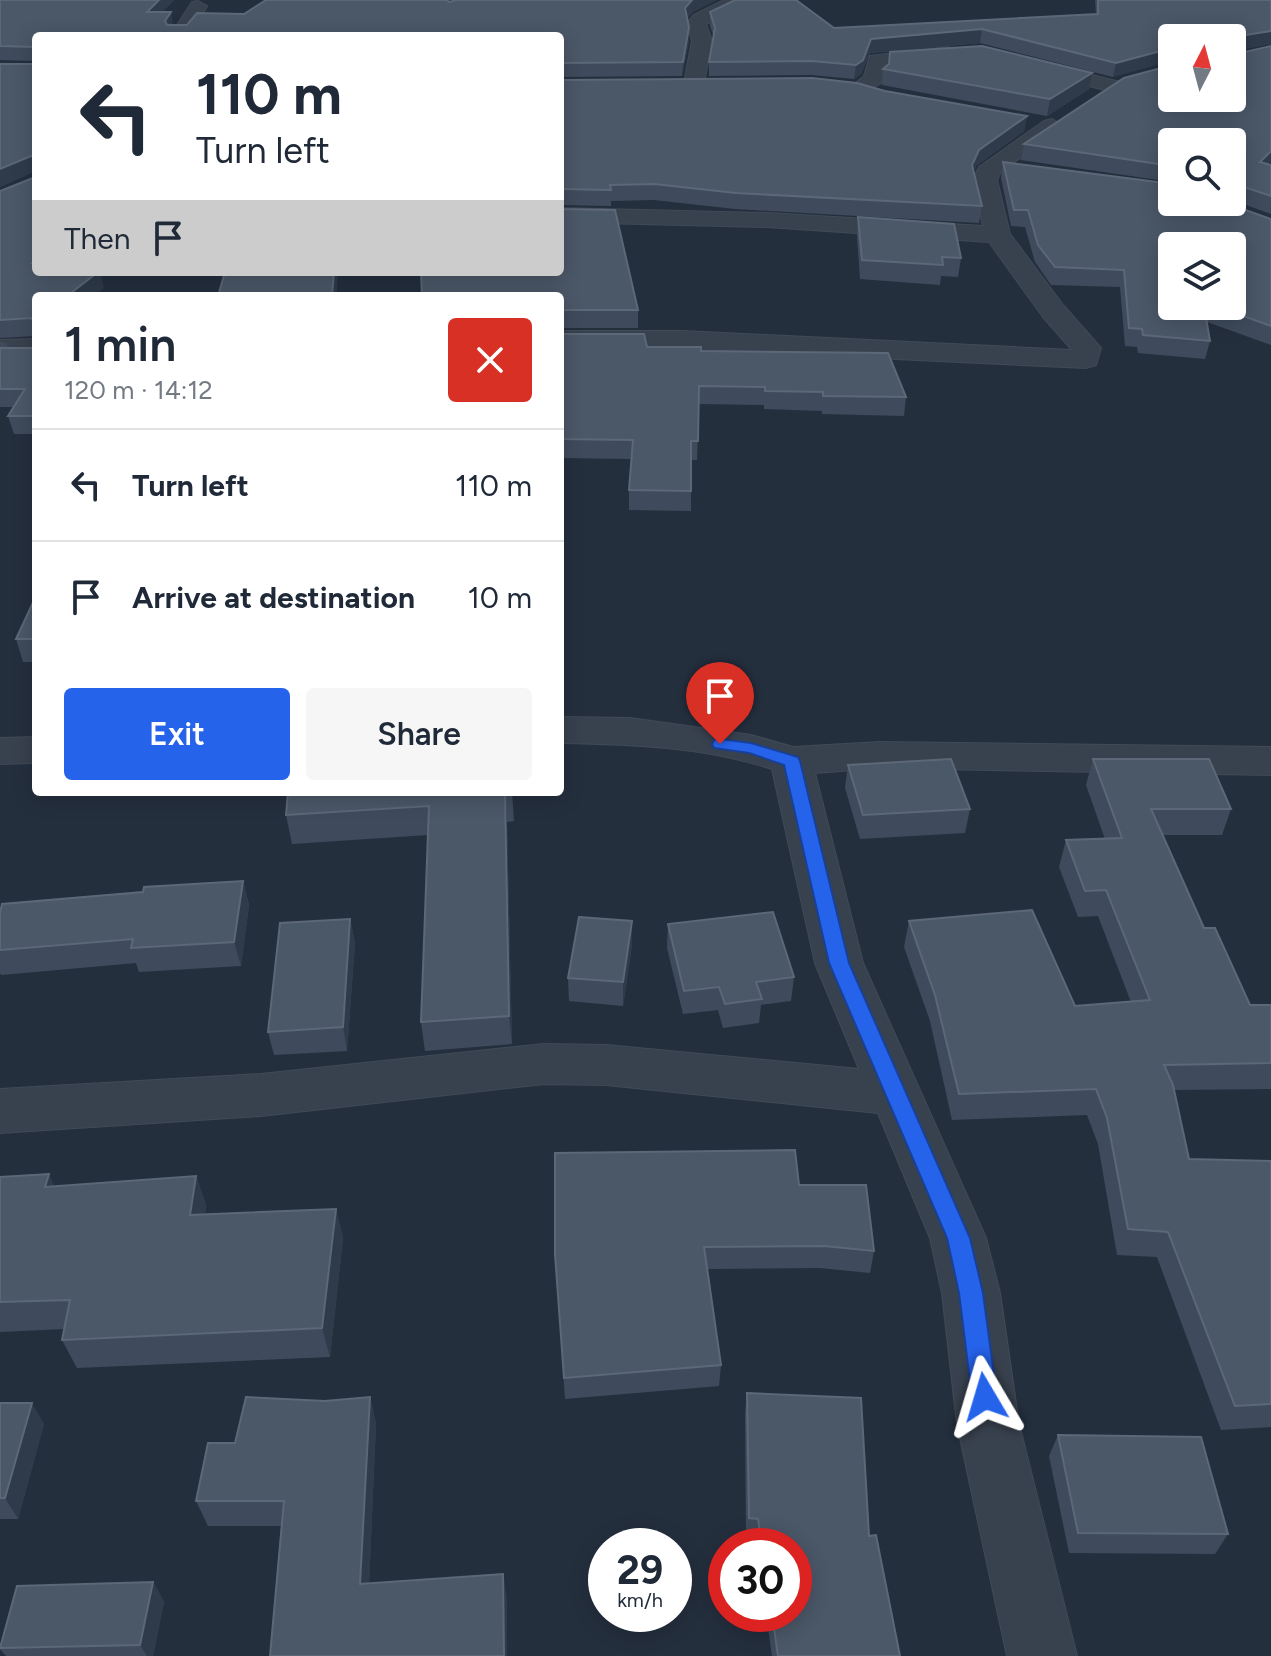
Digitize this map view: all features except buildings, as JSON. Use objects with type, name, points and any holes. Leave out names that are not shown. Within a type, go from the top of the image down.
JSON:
[{"type":"street","points":[[694,83],[702,41],[696,23],[704,16],[726,10],[735,0]]},
{"type":"street","points":[[182,32],[198,6]]},
{"type":"street","points":[[884,97],[851,88],[874,79],[877,60],[969,51]]},
{"type":"street","points":[[1017,62],[1124,82],[1090,103]]},
{"type":"street","points":[[564,340],[697,341],[1068,359],[1089,357],[1087,348],[1053,311],[997,235],[985,180],[991,167],[1058,122],[1026,121]]},
{"type":"street","points":[[991,167],[1022,170]]},
{"type":"street","points":[[564,215],[768,220],[997,235]]},
{"type":"street","points":[[0,349],[32,348]]},
{"type":"street","points":[[564,730],[645,733],[751,748],[791,761],[880,755],[1268,766]]},
{"type":"street","points":[[0,751],[32,750]]},
{"type":"street","points":[[791,761],[839,963],[958,1238],[971,1293],[988,1424],[1042,1656]]},
{"type":"street","points":[[0,1111],[261,1095],[544,1064],[606,1065],[895,1094]]},
{"type":"route","points":[[720,744],[751,748],[791,761],[839,963],[958,1238],[971,1293],[985,1397]]}]
